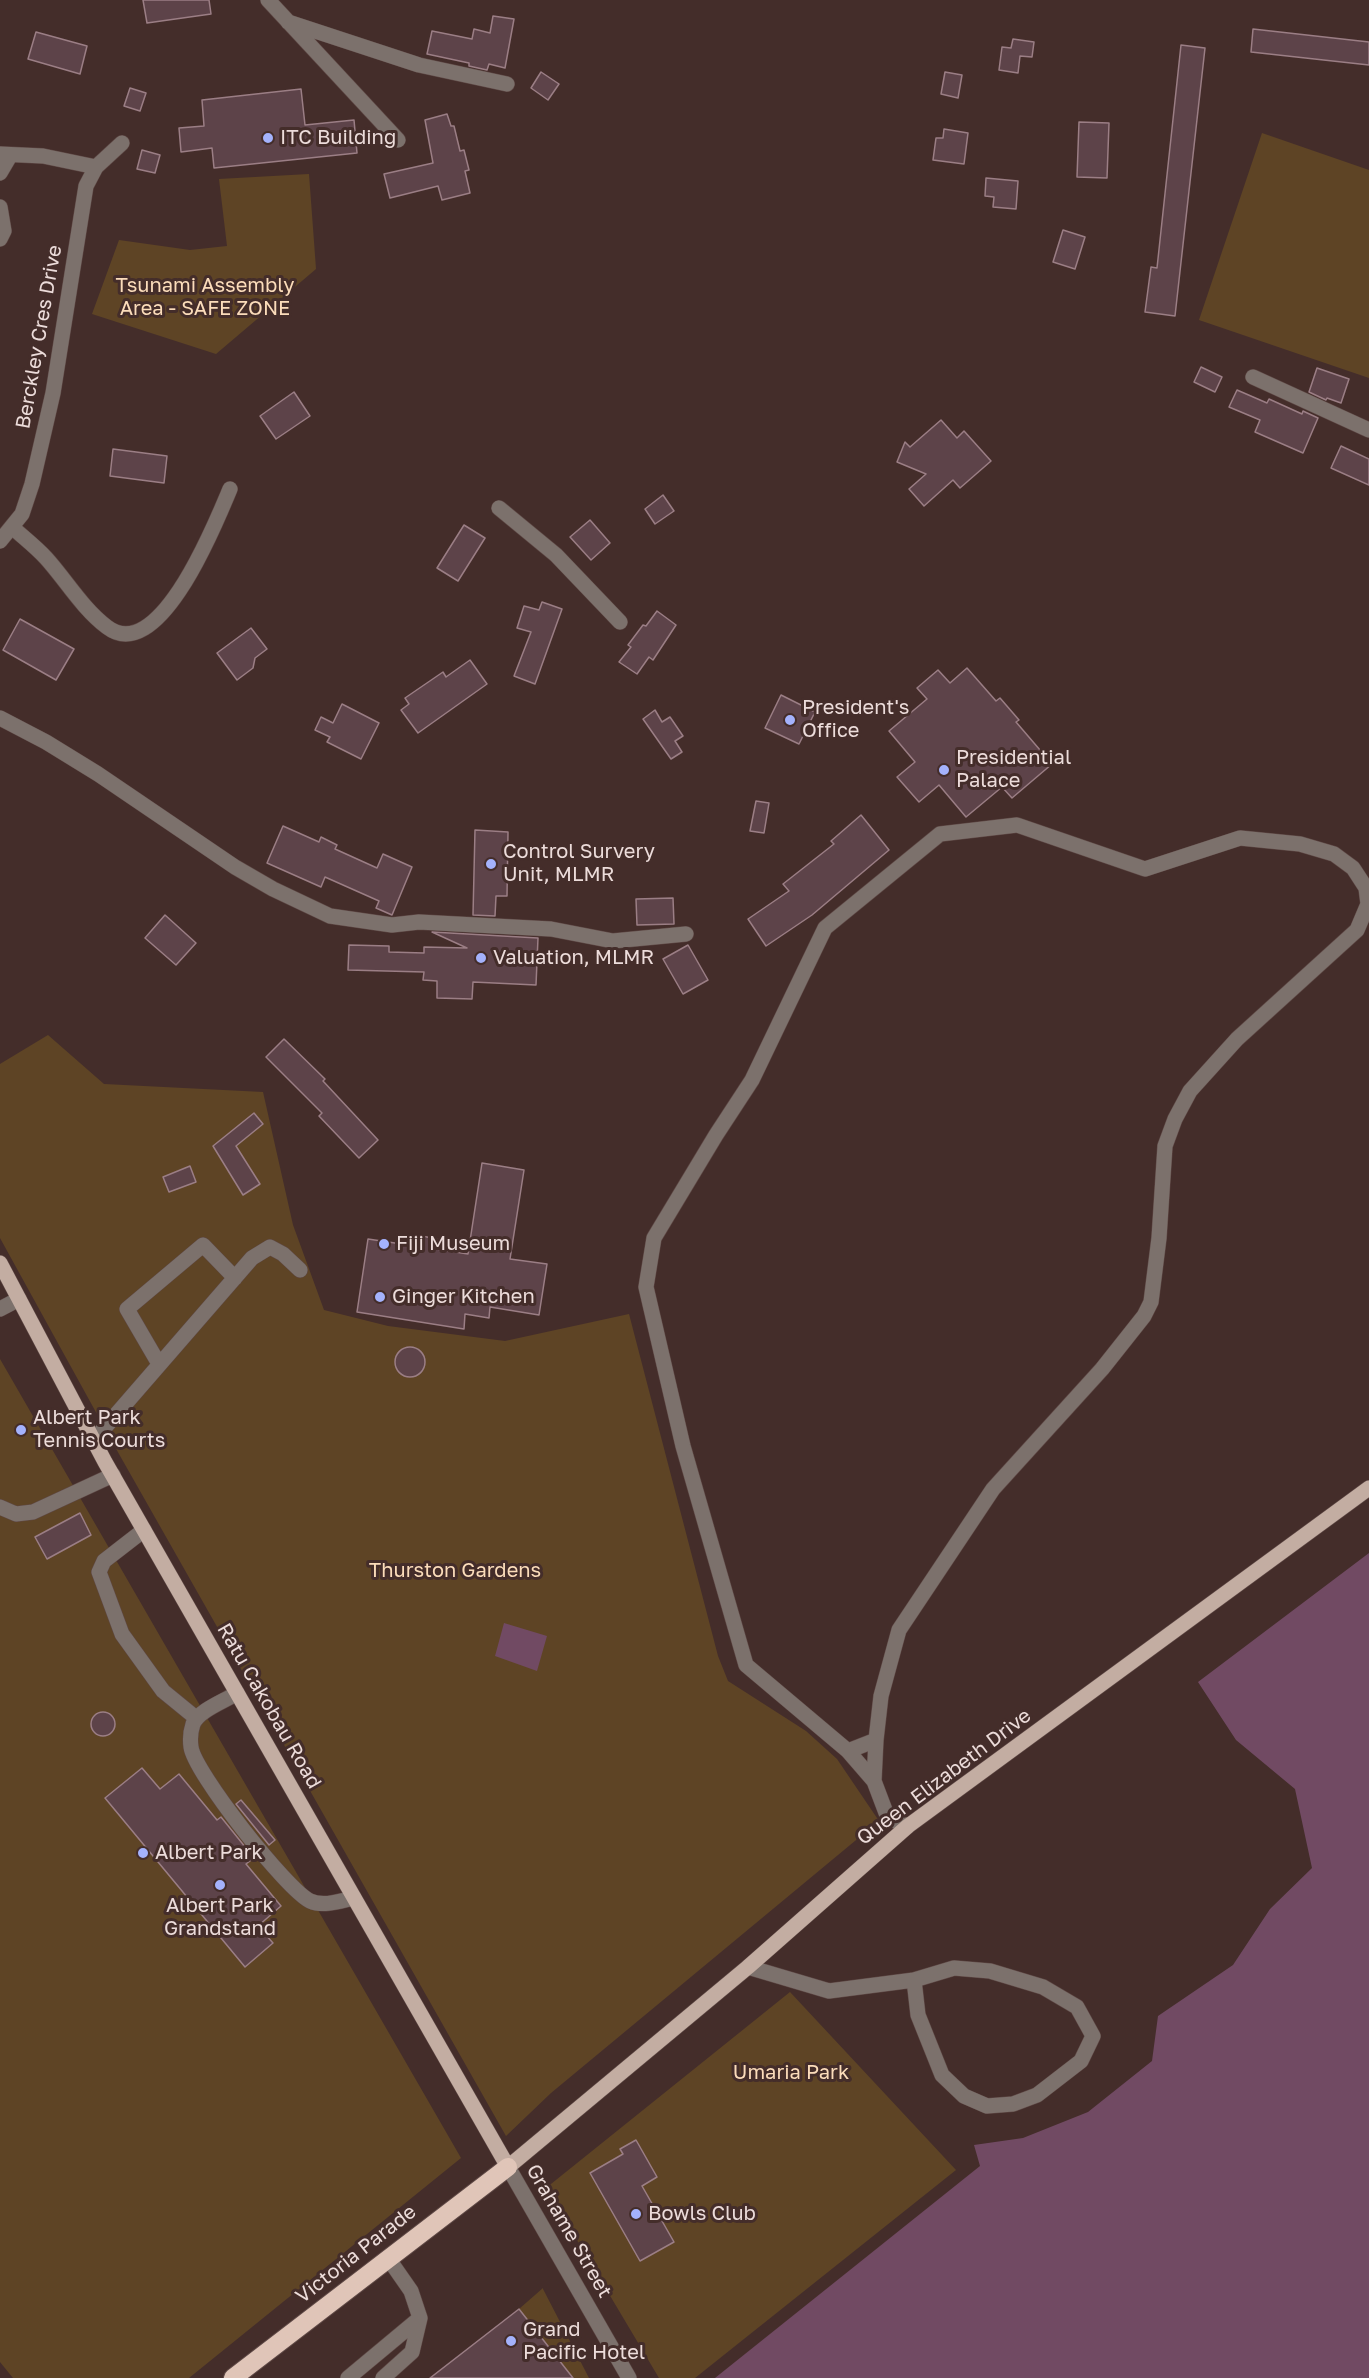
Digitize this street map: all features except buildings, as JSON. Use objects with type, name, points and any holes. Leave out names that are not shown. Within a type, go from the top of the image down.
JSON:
[{"type":"highway","name":"Victoria Parade","points":[[233,2378],[508,2167]]},
{"type":"main road","name":"Ratu Cakobau Road","points":[[0,1263],[113,1475],[508,2167]]},
{"type":"main road","name":"Queen Elizabeth Drive","points":[[508,2167],[748,1967],[908,1826],[1369,1488]]},
{"type":"street","points":[[268,0],[398,140]]},
{"type":"street","points":[[288,22],[419,65],[507,84]]},
{"type":"street","name":"Berckley Cres Drive","points":[[0,541],[22,514],[32,484],[53,393],[86,186],[96,167],[122,143]]},
{"type":"street","points":[[0,173],[5,155],[43,156],[96,167]]},
{"type":"street","points":[[0,207],[4,231],[0,239]]},
{"type":"street","points":[[1253,377],[1369,430]]},
{"type":"street","points":[[12,527],[45,557],[81,601],[108,628],[126,634],[142,631],[159,617],[185,582],[212,532],[230,489]]},
{"type":"street","points":[[499,508],[556,555],[620,622]]},
{"type":"street","points":[[0,718],[46,742],[98,774],[235,867],[273,890],[330,916],[392,925],[419,922],[551,929],[613,941],[686,934]]},
{"type":"street","points":[[874,1781],[876,1740],[882,1696],[899,1630],[993,1489],[1102,1369],[1143,1316],[1151,1302],[1159,1238],[1165,1146],[1175,1119],[1190,1091],[1237,1039],[1358,930],[1368,904],[1366,888],[1353,868],[1334,854],[1300,844],[1240,838],[1145,869],[1017,825],[940,834],[825,928],[752,1080],[654,1238],[646,1287],[683,1446],[746,1665],[848,1751],[874,1781],[888,1818],[908,1826]]},
{"type":"street","points":[[159,1364],[127,1309],[203,1245],[235,1278]]},
{"type":"street","points":[[94,1440],[252,1258],[270,1247],[283,1254],[300,1270]]},
{"type":"street","points":[[0,1309],[19,1299]]},
{"type":"street","points":[[0,1507],[16,1514],[33,1512],[113,1475]]},
{"type":"street","points":[[144,1530],[104,1561],[99,1572],[122,1634],[164,1692],[196,1718]]},
{"type":"street","points":[[237,1694],[196,1718],[192,1727],[190,1748],[212,1788],[271,1865],[293,1888],[309,1900],[323,1904],[354,1898]]},
{"type":"street","points":[[848,1751],[876,1740]]},
{"type":"street","points":[[748,1967],[829,1991],[914,1980],[954,1968],[990,1971],[1043,1987],[1077,2007],[1093,2036],[1081,2061],[1037,2095],[1013,2104],[987,2106],[964,2096],[942,2075],[918,2015],[914,1980]]},
{"type":"street","name":"Grahame Street","points":[[508,2167],[629,2378]]},
{"type":"street","points":[[383,2378],[412,2352],[420,2318],[411,2291],[388,2258]]},
{"type":"street","points":[[348,2378],[420,2318]]},
{"type":"green space","points":[[1262,133],[1369,170],[1369,378],[1199,320]]},
{"type":"green space","name":"Tsunami Assembly Area - SAFE ZONE","points":[[309,174],[316,269],[216,354],[92,314],[119,240],[190,250],[227,246],[219,179]]},
{"type":"green space","name":"Thurston Gardens","points":[[48,1035],[104,1084],[263,1092],[293,1225],[324,1310],[388,1326],[505,1341],[629,1314],[718,1656],[728,1681],[806,1731],[837,1759],[879,1821],[551,2093],[506,2136],[119,1454],[0,1238],[0,1064]]},
{"type":"green space","name":"Albert Park","points":[[0,1359],[461,2158],[189,2378],[13,2378],[0,2362]]},
{"type":"green space","name":"Umaria Park","points":[[790,1992],[956,2170],[695,2378],[659,2378],[546,2188]]},
{"type":"green space","points":[[543,2288],[589,2378],[573,2378],[519,2309]]},
{"type":"shaded area","points":[[1369,1553],[1369,2378],[715,2378],[980,2166],[974,2145],[1023,2138],[1088,2112],[1152,2061],[1158,2016],[1233,1965],[1270,1909],[1312,1868],[1295,1789],[1236,1740],[1198,1682]]},
{"type":"shaded area","points":[[504,1623],[547,1636],[537,1671],[495,1656]]},
{"type":"place","name":"ITC Building","points":[[268,138]]},
{"type":"place","name":"President's Office","points":[[790,720]]},
{"type":"place","name":"Presidential Palace","points":[[944,770]]},
{"type":"place","name":"Control Survery Unit, MLMR","points":[[491,864]]},
{"type":"place","name":"Valuation, MLMR","points":[[481,958]]},
{"type":"place","name":"Fiji Museum","points":[[384,1244]]},
{"type":"place","name":"Ginger Kitchen","points":[[380,1297]]},
{"type":"place","name":"Albert Park Tennis Courts","points":[[21,1430]]},
{"type":"place","name":"Albert Park","points":[[143,1853]]},
{"type":"place","name":"Albert Park Grandstand","points":[[220,1885]]},
{"type":"place","name":"Bowls Club","points":[[636,2214]]},
{"type":"place","name":"Grand Pacific Hotel","points":[[511,2341]]}]
